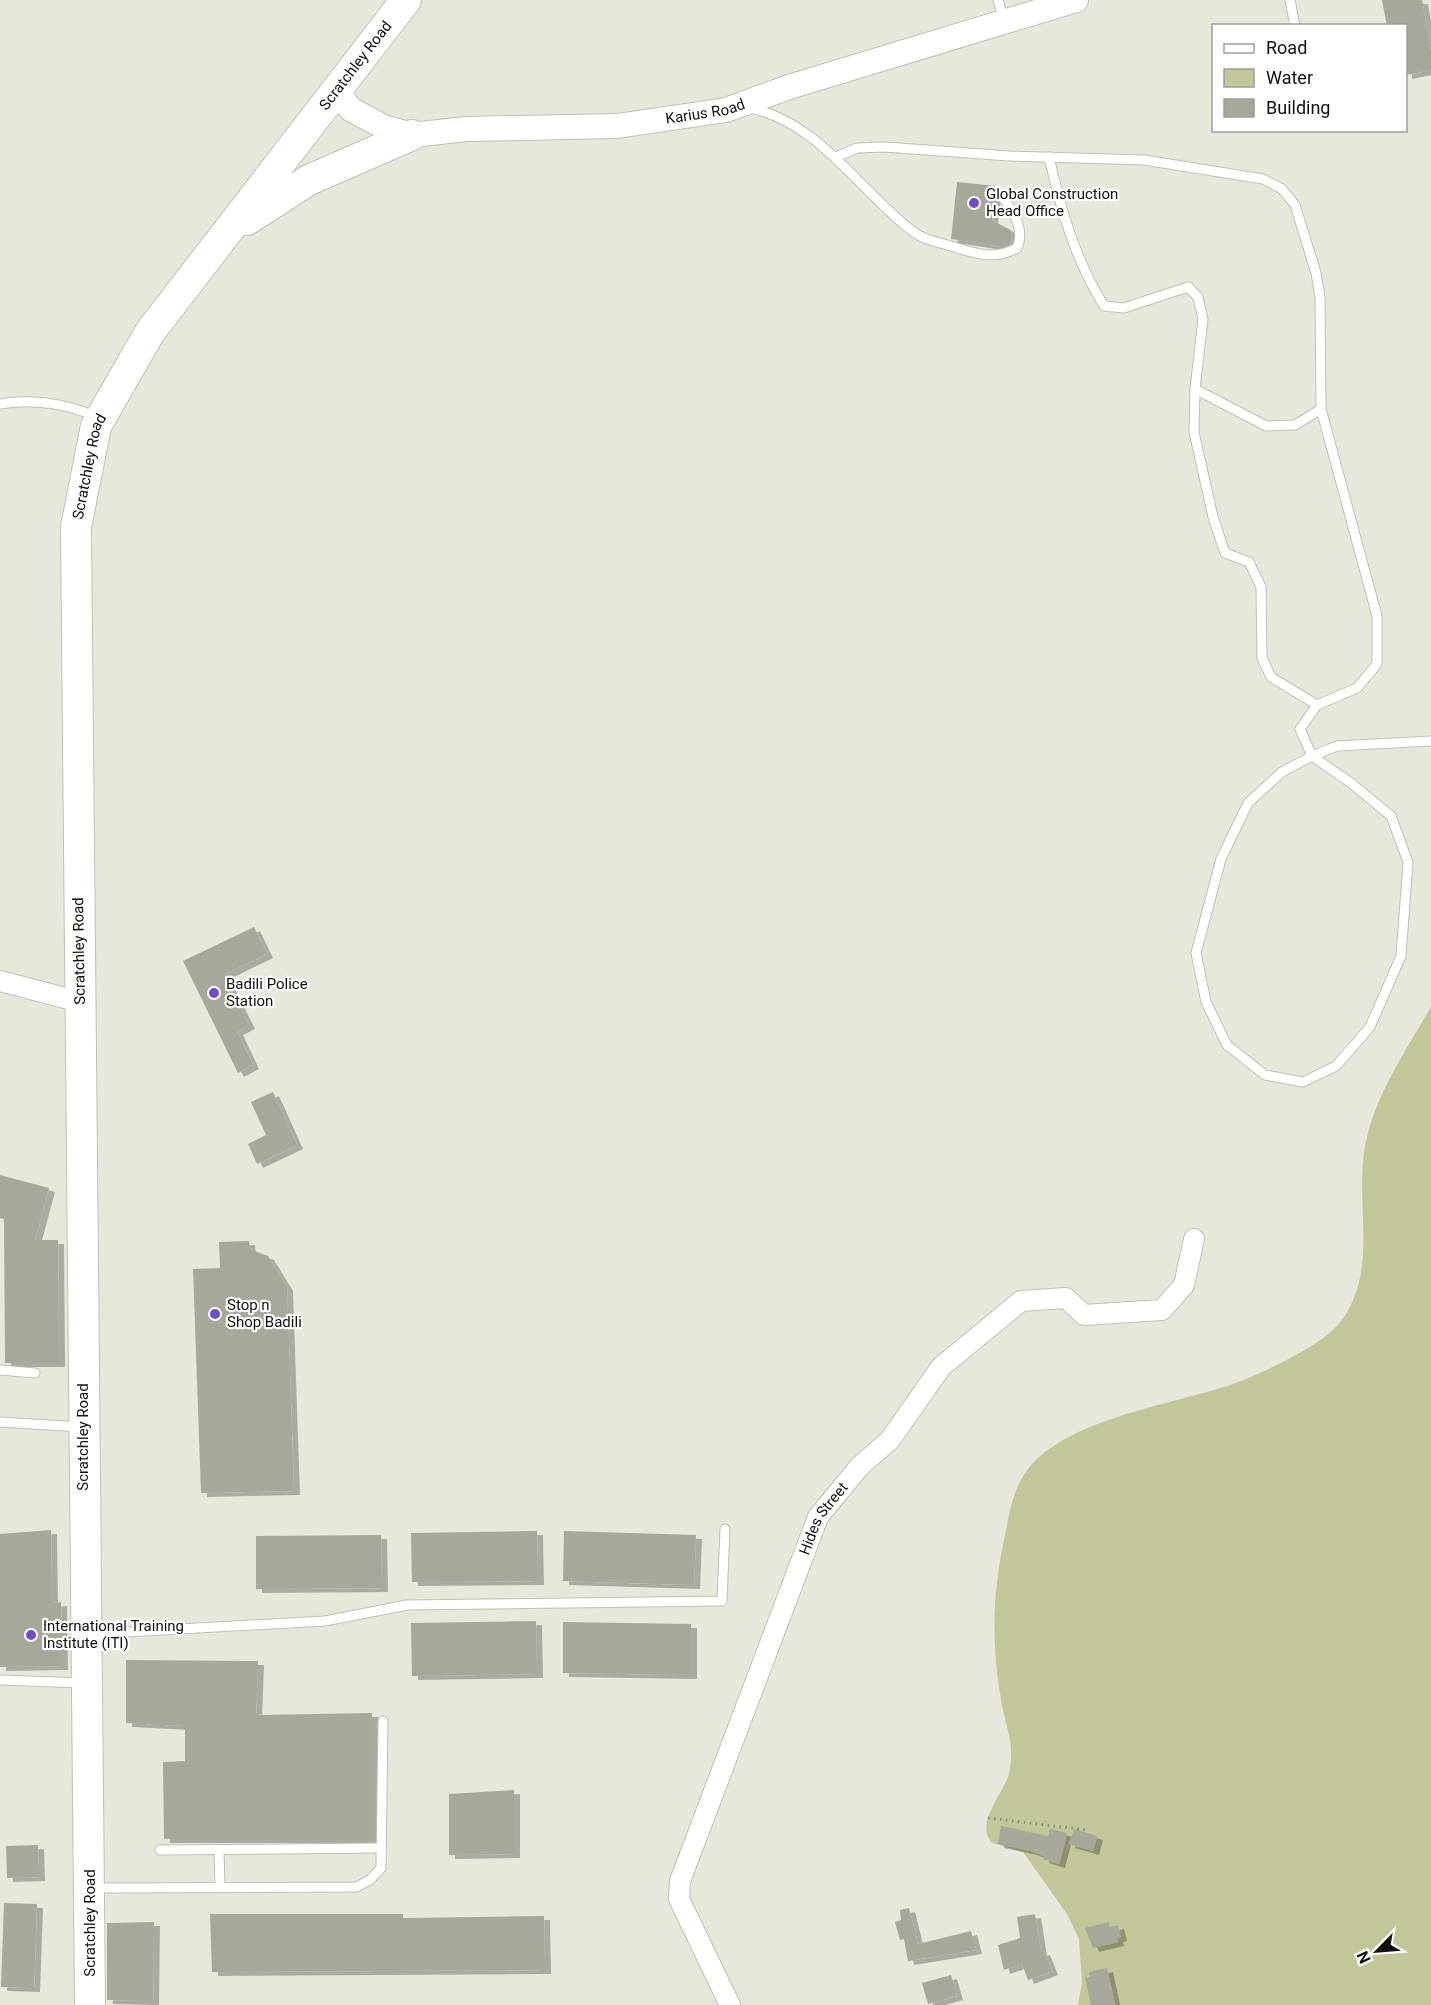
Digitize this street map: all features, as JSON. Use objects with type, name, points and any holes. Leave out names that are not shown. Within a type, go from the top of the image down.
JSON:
[{"type":"main road","name":"Scratchley Road","points":[[90,2005],[90,1888],[84,1635],[76,527],[96,426],[150,332],[406,0]]},
{"type":"main road","points":[[222,239],[270,203],[309,180],[412,135]]},
{"type":"street","name":"Karius Road","points":[[340,87],[344,102],[352,110],[384,127],[412,135],[466,129],[617,126],[726,110],[1001,11],[1076,0]]},
{"type":"street","points":[[0,981],[80,1002]]},
{"type":"street","name":"Hides Street","points":[[730,2005],[679,1899],[680,1881],[818,1517],[860,1466],[890,1440],[941,1367],[1021,1300],[1066,1298],[1084,1315],[1162,1310],[1184,1285],[1194,1239]]},
{"type":"lane","points":[[1290,0],[1295,24]]},
{"type":"lane","points":[[726,110],[748,107],[783,119],[809,135],[836,157],[885,207],[920,236],[978,254],[1001,256],[1017,248],[1021,235],[1015,217],[1002,198]]},
{"type":"lane","points":[[836,157],[857,148],[885,147],[1049,158],[1144,159],[1263,179],[1282,189],[1295,205],[1316,273],[1320,297],[1321,409],[1377,616],[1377,664],[1357,688],[1317,705],[1300,729],[1312,756],[1351,783],[1391,816],[1408,862],[1401,956],[1370,1027],[1336,1066],[1303,1082],[1265,1075],[1227,1045],[1206,1002],[1196,953],[1221,859],[1248,803],[1282,772],[1312,756],[1337,746],[1431,741]]},
{"type":"lane","points":[[1049,158],[1064,219],[1086,277],[1104,306],[1124,308],[1188,287],[1198,297],[1203,319],[1195,389],[1194,432],[1213,517],[1225,553],[1249,562],[1261,587],[1262,658],[1271,677],[1317,705]]},
{"type":"lane","points":[[1195,389],[1266,426],[1295,425],[1321,409]]},
{"type":"lane","points":[[0,404],[18,401],[76,408],[101,418]]},
{"type":"lane","points":[[0,1370],[35,1373]]},
{"type":"lane","points":[[3,1425],[83,1427]]},
{"type":"lane","points":[[84,1635],[325,1621],[407,1605],[722,1601],[725,1530]]},
{"type":"lane","points":[[0,1680],[86,1683]]},
{"type":"lane","points":[[90,1888],[356,1887],[370,1880],[381,1868],[383,1721]]},
{"type":"lane","points":[[160,1850],[381,1848]]},
{"type":"lane","points":[[219,1850],[219,1887]]},
{"type":"path","points":[[988,1818],[1087,1830]]},
{"type":"water","points":[[1431,1007],[1431,2005],[1078,2005],[1082,1983],[1079,1939],[1067,1914],[1023,1852],[992,1843],[987,1835],[988,1817],[1006,1782],[1011,1763],[1010,1742],[996,1661],[995,1615],[999,1568],[1014,1496],[1028,1469],[1044,1453],[1065,1439],[1115,1418],[1248,1378],[1303,1351],[1337,1326],[1352,1302],[1359,1282],[1363,1240],[1362,1174],[1368,1134],[1390,1077]]},
{"type":"building","points":[[1382,0],[1422,0],[1431,53],[1431,70],[1407,75],[1407,24],[1387,24]]},
{"type":"building","name":"Global Construction Head Office","points":[[957,182],[996,186],[992,220],[1012,231],[1011,244],[1003,247],[951,239]]},
{"type":"building","points":[[254,927],[267,954],[224,975],[249,1025],[237,1031],[253,1065],[238,1073],[183,961]]},
{"type":"building","points":[[273,1092],[297,1145],[257,1164],[248,1144],[266,1135],[251,1102]]},
{"type":"building","points":[[0,1175],[49,1188],[35,1240],[58,1240],[59,1363],[5,1363],[4,1219],[0,1218]]},
{"type":"building","points":[[249,1241],[250,1249],[268,1256],[287,1287],[294,1491],[201,1493],[193,1269],[220,1268],[219,1242]]},
{"type":"building","points":[[51,1530],[52,1603],[61,1602],[62,1666],[0,1667],[0,1534]]},
{"type":"building","points":[[537,1531],[538,1581],[412,1582],[411,1533]]},
{"type":"building","points":[[564,1531],[696,1535],[694,1585],[563,1581]]},
{"type":"building","points":[[381,1535],[382,1588],[256,1589],[256,1536]]},
{"type":"building","points":[[536,1621],[537,1674],[412,1676],[411,1623]]},
{"type":"building","points":[[563,1622],[691,1624],[691,1675],[563,1673]]},
{"type":"building","points":[[126,1660],[258,1661],[256,1715],[372,1713],[372,1839],[164,1839],[163,1762],[185,1761],[185,1726],[126,1723]]},
{"type":"building","points":[[514,1790],[514,1854],[449,1855],[449,1794]]},
{"type":"building","points":[[1001,1826],[1048,1836],[1050,1829],[1067,1833],[1059,1864],[1043,1859],[1044,1856],[1031,1851],[998,1844]]},
{"type":"building","points":[[1074,1829],[1097,1836],[1093,1851],[1069,1844]]},
{"type":"building","points":[[38,1845],[39,1877],[7,1878],[6,1846]]},
{"type":"building","points":[[4,1903],[37,1904],[34,1988],[1,1987]]},
{"type":"building","points":[[909,1908],[918,1944],[971,1931],[976,1950],[908,1961],[904,1939],[900,1940],[895,1922],[901,1920],[900,1910]]},
{"type":"building","points":[[210,1914],[403,1914],[403,1918],[544,1916],[545,1970],[212,1972]]},
{"type":"building","points":[[1035,1914],[1041,1952],[1044,1951],[1052,1971],[1028,1980],[1022,1964],[1004,1970],[998,1945],[1020,1938],[1017,1917]]},
{"type":"building","points":[[154,1922],[153,2001],[107,2000],[107,1923]]},
{"type":"building","points":[[1109,1922],[1110,1927],[1118,1925],[1121,1937],[1117,1938],[1118,1942],[1093,1948],[1085,1928]]},
{"type":"building","points":[[1107,1968],[1115,2005],[1091,2005],[1085,1978],[1090,1977],[1089,1972]]},
{"type":"building","points":[[951,1975],[957,1996],[928,2004],[922,1983]]},
{"type":"place","name":"Global Construction Head Office","points":[[974,203]]},
{"type":"place","name":"Badili Police Station","points":[[214,993]]},
{"type":"place","name":"Stop n Shop Badili","points":[[215,1314]]},
{"type":"place","name":"International Training Institute (ITI)","points":[[31,1635]]}]
